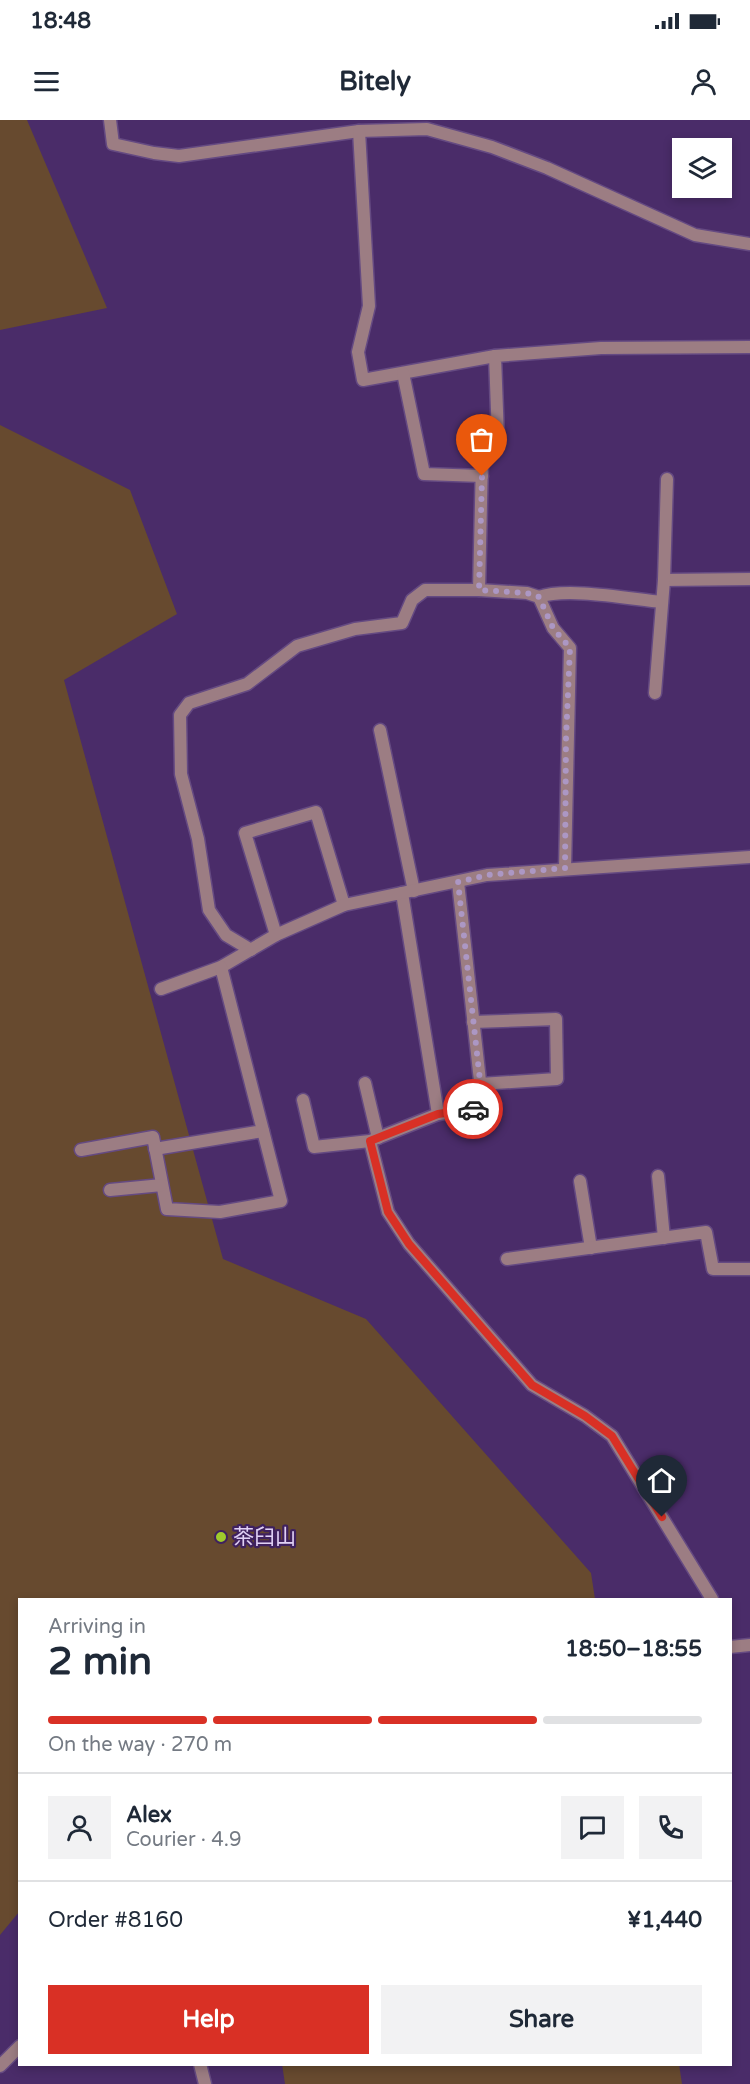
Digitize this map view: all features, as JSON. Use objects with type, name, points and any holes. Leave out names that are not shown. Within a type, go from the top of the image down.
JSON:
[{"type":"street","points":[[110,120],[113,144],[179,156],[359,131],[427,129],[481,144],[547,168],[694,236],[750,244]]},
{"type":"street","points":[[359,131],[369,306],[358,352],[363,380],[495,356],[601,348],[750,347]]},
{"type":"street","points":[[479,590],[482,460],[489,447],[498,438],[495,356]]},
{"type":"street","points":[[403,373],[424,474],[482,476]]},
{"type":"street","points":[[655,693],[664,580],[667,479]]},
{"type":"street","points":[[664,580],[750,579]]},
{"type":"street","points":[[251,950],[226,935],[209,910],[198,839],[181,774],[180,715],[189,703],[246,684],[297,646],[355,629],[402,622],[412,600],[425,590],[479,590],[527,593],[539,597],[550,593],[568,593],[662,602]]},
{"type":"street","points":[[539,597],[553,628],[570,648],[566,739],[565,868]]},
{"type":"street","points":[[380,730],[408,892],[438,1114]]},
{"type":"street","points":[[276,935],[245,833],[316,812],[344,905]]},
{"type":"street","points":[[160,990],[221,967],[276,935],[344,905],[487,875],[750,857]]},
{"type":"street","points":[[303,1100],[314,1147],[374,1140],[438,1114],[483,1108],[458,882]]},
{"type":"street","points":[[81,1150],[153,1137],[167,1209],[220,1212],[281,1201],[221,967]]},
{"type":"street","points":[[473,1022],[556,1019],[557,1079],[480,1084]]},
{"type":"street","points":[[365,1083],[388,1212],[409,1244],[532,1385],[585,1416],[612,1436],[711,1598]]},
{"type":"street","points":[[155,1149],[263,1131]]},
{"type":"street","points":[[658,1176],[664,1238]]},
{"type":"street","points":[[580,1181],[591,1248]]},
{"type":"street","points":[[110,1190],[162,1185]]},
{"type":"street","points":[[507,1259],[706,1232],[713,1269],[750,1269]]},
{"type":"street","points":[[732,1647],[750,1645]]},
{"type":"street","points":[[0,2066],[18,2048]]},
{"type":"street","points":[[200,2066],[205,2084]]},
{"type":"shaded area","points":[[0,120],[27,120],[107,308],[0,330]]},
{"type":"shaded area","points":[[0,425],[130,490],[177,614],[64,680],[223,1259],[366,1319],[591,1573],[595,1598],[18,1598],[18,1913],[0,1935]]},
{"type":"shaded area","points":[[282,2066],[679,2066],[682,2084],[285,2084]]},
{"type":"way so far","points":[[473,1109],[483,1108],[458,882],[487,875],[565,868],[566,739],[570,648],[553,628],[539,597],[527,593],[479,590],[482,476]]},
{"type":"place","name":"茶臼山","points":[[221,1537]]},
{"type":"route","points":[[473,1109],[438,1114],[370,1141],[388,1212],[409,1244],[532,1385],[585,1416],[612,1436],[662,1517]]}]
